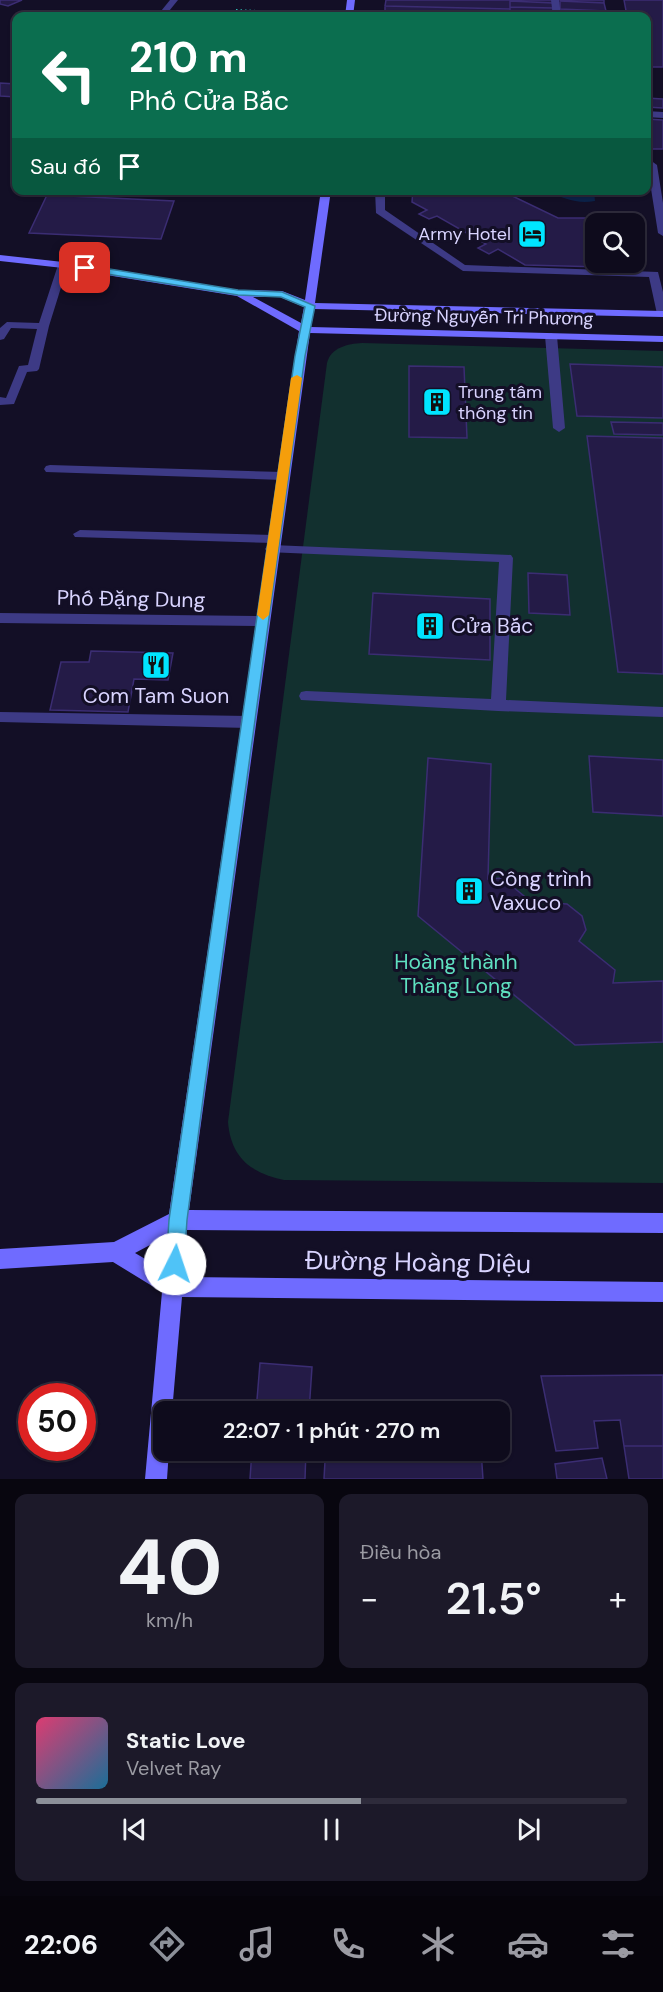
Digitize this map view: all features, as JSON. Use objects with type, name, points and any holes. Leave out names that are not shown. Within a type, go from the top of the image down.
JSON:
[{"type":"street","points":[[164,12],[174,0]]},
{"type":"street","points":[[651,164],[663,233]]},
{"type":"street","points":[[156,1479],[178,1220],[273,544],[325,195]]},
{"type":"street","points":[[380,195],[380,211],[463,268],[654,274],[662,314]]},
{"type":"street","points":[[0,258],[63,265],[238,292],[282,294],[310,306]]},
{"type":"street","points":[[0,401],[10,402],[23,369],[33,369],[43,326],[63,265]]},
{"type":"street","points":[[238,292],[305,330]]},
{"type":"street","name":"Đường Nguyễn Tri Phương","points":[[310,306],[662,314]]},
{"type":"street","points":[[0,337],[7,325],[43,326]]},
{"type":"street","name":"Đường Nguyễn Tri Phương","points":[[305,330],[663,339]]},
{"type":"street","points":[[550,336],[560,428]]},
{"type":"street","points":[[50,469],[283,476]]},
{"type":"street","points":[[80,534],[506,558],[498,706]]},
{"type":"street","name":"Phố Đặng Dung","points":[[0,618],[262,621]]},
{"type":"street","points":[[306,696],[663,712]]},
{"type":"street","points":[[0,717],[248,722]]},
{"type":"street","points":[[0,1259],[115,1252],[178,1220]]},
{"type":"street","name":"Đường Hoàng Diệu","points":[[178,1220],[663,1223]]},
{"type":"street","points":[[115,1252],[173,1287]]},
{"type":"street","name":"Đường Hoàng Diệu","points":[[173,1287],[663,1292]]},
{"type":"path","points":[[236,10],[274,12]]},
{"type":"green space","name":"Hoàng thành Thăng Long","points":[[362,343],[663,351],[663,1183],[284,1180],[253,1168],[238,1154],[233,1145],[228,1122],[327,363],[336,350]]},
{"type":"water","points":[[558,195],[594,195],[595,201],[582,202]]},
{"type":"building","points":[[0,0],[22,0],[8,6],[0,4]]},
{"type":"building","points":[[386,0],[510,0],[510,9],[385,6]]},
{"type":"building","points":[[553,0],[553,3],[510,1]]},
{"type":"building","points":[[604,0],[604,3],[560,1]]},
{"type":"building","points":[[624,0],[663,0],[663,67],[651,67],[651,12],[626,12]]},
{"type":"building","points":[[510,1],[553,3],[553,8],[510,7]]},
{"type":"building","points":[[560,1],[604,3],[606,11],[560,9]]},
{"type":"building","points":[[385,6],[510,9],[510,12],[385,11]]},
{"type":"building","points":[[510,7],[553,8],[553,12],[510,12]]},
{"type":"building","points":[[560,9],[606,11],[606,12],[561,12]]},
{"type":"building","points":[[0,83],[12,84],[12,97],[0,96]]},
{"type":"building","points":[[651,98],[663,99],[663,108],[651,107]]},
{"type":"building","points":[[651,119],[663,120],[663,149],[651,149]]},
{"type":"building","points":[[47,195],[174,201],[161,239],[29,233]]},
{"type":"building","name":"Army Hotel","points":[[413,195],[510,195],[558,218],[585,218],[585,267],[525,265],[498,249],[489,254],[478,248],[486,244],[437,216],[429,219],[419,214],[427,210],[412,202]]},
{"type":"building","points":[[570,364],[663,367],[663,418],[577,416]]},
{"type":"building","name":"Trung tâm thông tin","points":[[409,366],[464,367],[467,438],[409,437]]},
{"type":"building","points":[[611,422],[663,423],[663,435],[614,434]]},
{"type":"building","points":[[587,436],[663,438],[663,674],[618,672]]},
{"type":"building","points":[[528,573],[567,575],[570,615],[529,613]]},
{"type":"building","name":"Cửa Bắc","points":[[373,593],[490,599],[490,660],[369,654]]},
{"type":"building","points":[[91,651],[173,653],[168,680],[134,679],[128,712],[50,710],[61,662],[89,662]]},
{"type":"building","points":[[589,756],[663,760],[663,816],[593,812]]},
{"type":"building","name":"Công trình Vaxuco","points":[[428,758],[491,764],[488,879],[502,878],[540,909],[551,903],[567,904],[582,916],[586,930],[579,941],[615,970],[613,983],[663,981],[663,1042],[575,1045],[418,916]]},
{"type":"building","points":[[260,1363],[312,1367],[310,1401],[257,1401]]},
{"type":"building","points":[[663,1375],[663,1446],[624,1446],[620,1420],[594,1421],[598,1448],[556,1451],[541,1376]]},
{"type":"building","points":[[624,1446],[663,1446],[663,1479],[629,1479]]},
{"type":"building","points":[[602,1458],[607,1479],[557,1479],[555,1464]]},
{"type":"building","points":[[251,1461],[306,1461],[305,1479],[250,1479]]},
{"type":"building","points":[[325,1461],[482,1461],[483,1479],[324,1479]]},
{"type":"slow traffic","points":[[263,615],[297,378]]},
{"type":"place","name":"Army Hotel","points":[[532,234]]},
{"type":"place","name":"Trung tâm thông tin","points":[[437,402]]},
{"type":"place","name":"Cửa Bắc","points":[[430,626]]},
{"type":"place","name":"Com Tam Suon","points":[[156,665]]},
{"type":"place","name":"Công trình Vaxuco","points":[[469,891]]},
{"type":"route","points":[[85,268],[238,292],[282,294],[310,306],[300,356],[196,1084],[178,1220],[175,1264]]}]
